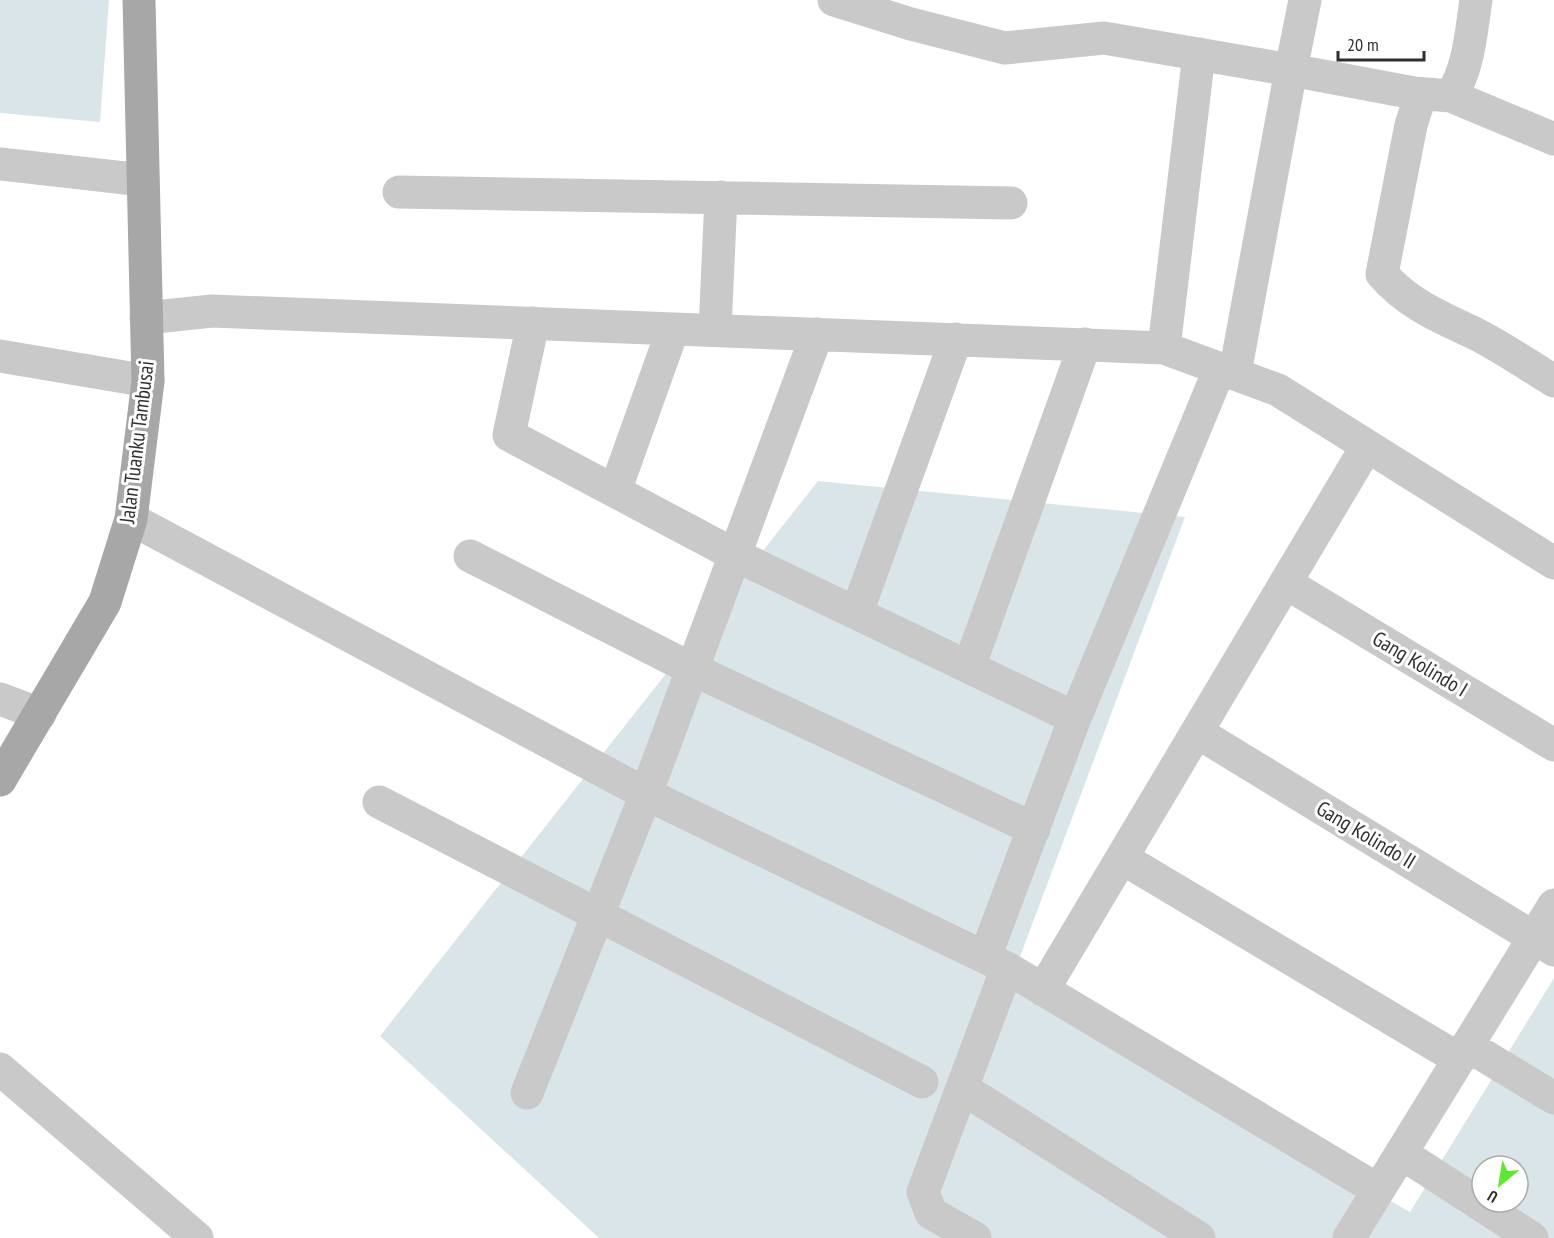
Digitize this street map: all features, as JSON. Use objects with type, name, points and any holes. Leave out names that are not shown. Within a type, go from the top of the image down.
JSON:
[{"type":"main road","name":"Jalan Tuanku Tambusai","points":[[0,780],[105,602],[131,519],[148,381],[139,0]]},
{"type":"street","points":[[834,0],[911,24],[1005,48],[1104,38],[1436,95],[1554,139]]},
{"type":"street","points":[[975,1238],[931,1213],[923,1192],[962,1089],[1034,829],[1075,718],[1227,371],[1305,0]]},
{"type":"street","points":[[1476,0],[1461,81],[1436,95],[1410,125],[1382,274],[1396,291],[1434,316],[1476,334],[1554,381]]},
{"type":"street","points":[[1164,348],[1199,54]]},
{"type":"street","points":[[0,164],[143,180]]},
{"type":"street","points":[[399,192],[1011,203]]},
{"type":"street","points":[[715,330],[721,197]]},
{"type":"street","points":[[146,318],[212,311],[1164,348],[1278,390],[1554,563]]},
{"type":"street","points":[[532,323],[509,435],[735,555],[1075,718]]},
{"type":"street","points":[[615,491],[673,329]]},
{"type":"street","points":[[527,1093],[646,794],[817,334]]},
{"type":"street","points":[[857,612],[956,339]]},
{"type":"street","points":[[969,667],[1085,344]]},
{"type":"street","points":[[0,356],[148,381]]},
{"type":"street","points":[[1043,990],[1367,446]]},
{"type":"street","points":[[131,519],[646,794],[996,963],[1378,1190]]},
{"type":"street","points":[[470,556],[692,669],[1034,829]]},
{"type":"street","name":"Gang Kolindo I","points":[[1286,583],[1554,745]]},
{"type":"street","points":[[0,699],[40,714]]},
{"type":"street","name":"Gang Kolindo II","points":[[1197,732],[1544,944]]},
{"type":"street","points":[[379,802],[922,1082]]},
{"type":"street","points":[[1122,858],[1464,1052],[1554,1098]]},
{"type":"street","points":[[1349,1238],[1464,1052],[1544,944],[1554,905]]},
{"type":"street","points":[[0,1069],[195,1238]]},
{"type":"street","points":[[962,1089],[1199,1238]]},
{"type":"street","points":[[1401,1154],[1532,1238]]},
{"type":"shaded area","points":[[0,0],[109,0],[100,122],[0,113]]},
{"type":"shaded area","points":[[818,481],[1185,517],[1009,986],[1410,1212],[1554,978],[1554,1238],[599,1238],[380,1036]]}]
